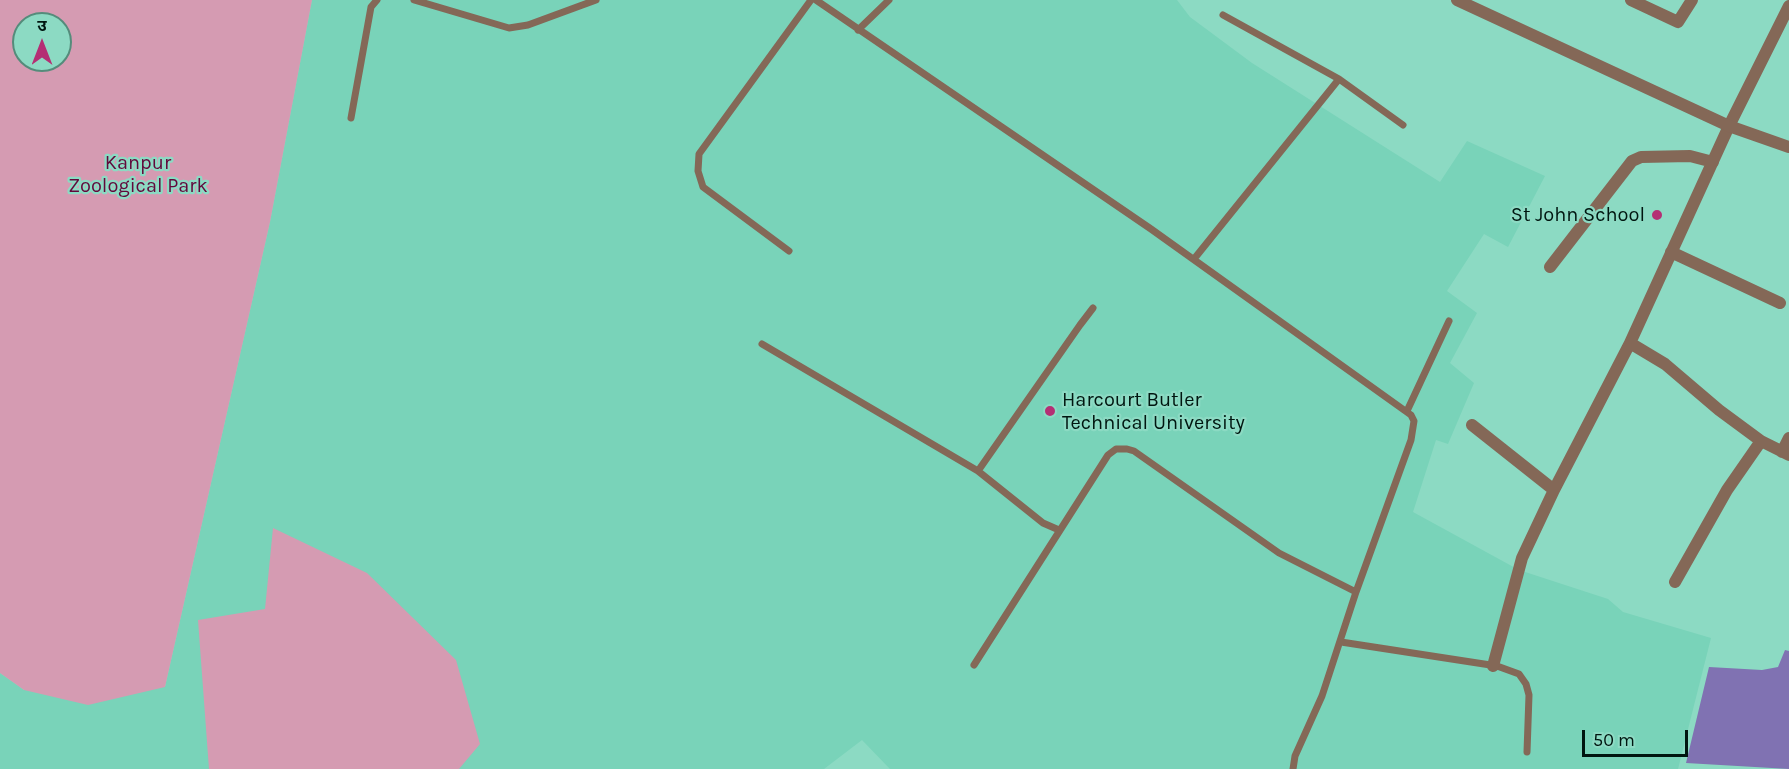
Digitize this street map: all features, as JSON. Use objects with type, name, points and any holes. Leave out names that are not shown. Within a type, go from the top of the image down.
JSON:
[{"type":"street","points":[[1631,0],[1678,22],[1692,0]]},
{"type":"street","points":[[1463,1],[1729,126],[1789,147]]},
{"type":"street","points":[[1493,666],[1522,558],[1554,490],[1630,343],[1729,126],[1789,6]]},
{"type":"street","points":[[1550,267],[1632,161],[1641,157],[1690,156],[1713,162]]},
{"type":"street","points":[[1671,252],[1780,303]]},
{"type":"street","points":[[1630,343],[1665,364],[1719,410],[1761,441],[1785,453],[1789,438]]},
{"type":"street","points":[[1472,425],[1554,490]]},
{"type":"street","points":[[1675,582],[1727,490],[1761,441]]},
{"type":"lane","points":[[351,118],[371,7],[377,0]]},
{"type":"lane","points":[[414,0],[509,28],[528,25],[596,0]]},
{"type":"lane","points":[[789,251],[704,187],[698,171],[699,154],[811,0]]},
{"type":"lane","points":[[816,0],[1194,259],[1407,411],[1414,421],[1411,440],[1356,592],[1341,642],[1322,696],[1295,756],[1293,769]]},
{"type":"lane","points":[[858,30],[889,0]]},
{"type":"lane","points":[[1223,15],[1339,79],[1403,125]]},
{"type":"lane","points":[[1194,259],[1339,79]]},
{"type":"lane","points":[[978,471],[1094,308]]},
{"type":"lane","points":[[1407,411],[1449,321]]},
{"type":"lane","points":[[762,344],[978,471],[1043,523],[1059,530]]},
{"type":"lane","points":[[974,665],[1108,455],[1116,450],[1127,448],[1134,451],[1279,553],[1356,592]]},
{"type":"lane","points":[[1341,642],[1493,666],[1520,674],[1529,695],[1527,752]]},
{"type":"shaded area","name":"Harcourt Butler Technical University","points":[[312,0],[1177,0],[1190,17],[1252,63],[1440,182],[1467,141],[1545,176],[1508,247],[1484,234],[1447,291],[1477,313],[1450,363],[1474,383],[1448,444],[1436,440],[1413,512],[1519,570],[1608,599],[1623,612],[1711,638],[1678,769],[890,769],[862,740],[824,769],[0,769],[0,673],[24,690],[165,687],[270,222]]},
{"type":"shaded area","points":[[1785,650],[1789,651],[1789,769],[1686,763],[1709,667],[1762,670],[1778,667]]},
{"type":"green space","name":"Kanpur Zoological Park","points":[[0,0],[312,0],[270,222],[165,687],[88,705],[24,690],[0,673]]},
{"type":"green space","points":[[273,528],[367,573],[456,660],[480,744],[459,769],[209,769],[198,620],[265,609]]},
{"type":"place","name":"St John School","points":[[1657,215]]},
{"type":"place","name":"Harcourt Butler Technical University","points":[[1050,411]]}]
